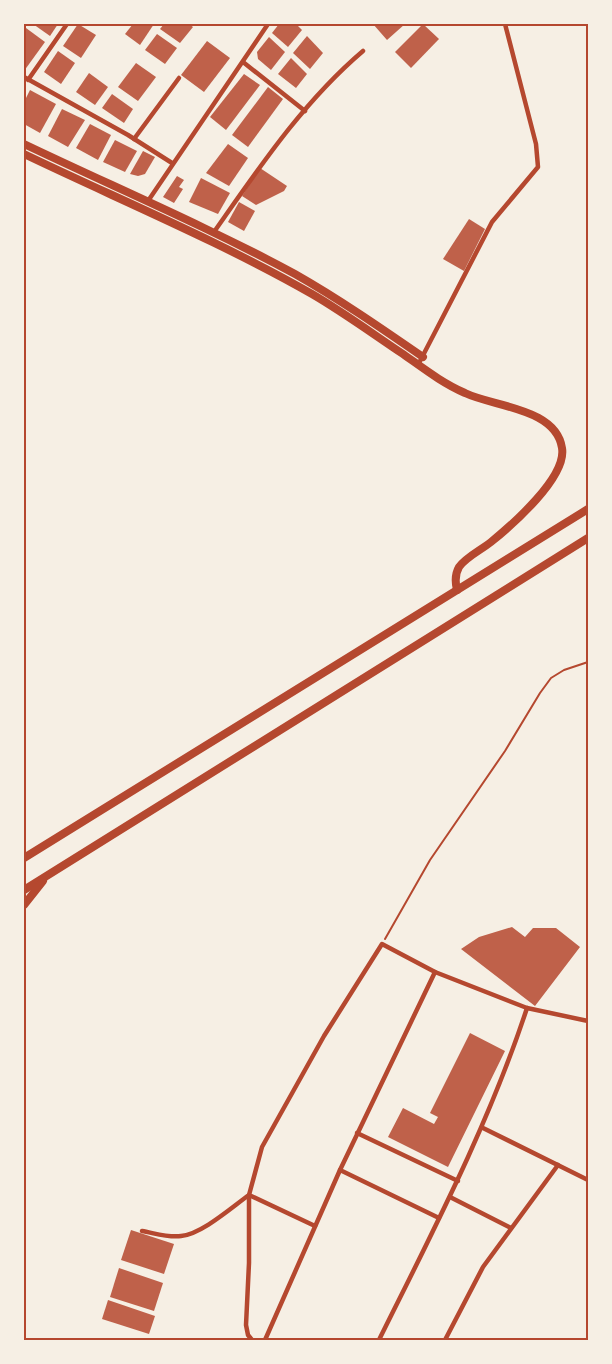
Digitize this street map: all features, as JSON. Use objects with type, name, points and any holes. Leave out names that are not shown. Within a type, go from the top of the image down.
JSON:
[{"type":"main road","points":[[24,144],[214,232],[304,280],[423,357]]},
{"type":"main road","points":[[25,157],[172,223],[293,284],[336,309],[445,383],[474,398],[537,416],[553,430],[562,445],[561,463],[542,491],[514,522],[460,566],[456,575],[457,590]]},
{"type":"main road","points":[[24,858],[588,509]]},
{"type":"main road","points":[[24,890],[588,538]]},
{"type":"main road","points":[[24,905],[47,876]]},
{"type":"street","points":[[67,24],[26,78],[134,139],[172,163]]},
{"type":"street","points":[[148,201],[268,24]]},
{"type":"street","points":[[418,365],[492,222],[538,167],[536,144],[506,24]]},
{"type":"street","points":[[214,232],[269,154],[336,74],[363,51]]},
{"type":"street","points":[[243,62],[305,111]]},
{"type":"street","points":[[134,139],[179,78]]},
{"type":"street","points":[[252,1340],[246,1331],[249,1195],[262,1147],[324,1036],[382,944],[434,972],[527,1008],[588,1021]]},
{"type":"street","points":[[265,1340],[340,1170],[434,972]]},
{"type":"street","points":[[379,1340],[483,1128],[511,1059],[527,1008]]},
{"type":"street","points":[[483,1128],[588,1180]]},
{"type":"street","points":[[357,1133],[458,1181]]},
{"type":"street","points":[[445,1340],[470,1288],[511,1228],[558,1165]]},
{"type":"street","points":[[340,1170],[439,1218]]},
{"type":"street","points":[[249,1195],[315,1226]]},
{"type":"street","points":[[142,1231],[174,1236],[187,1235],[198,1231],[249,1195]]},
{"type":"street","points":[[450,1197],[511,1228]]},
{"type":"path","points":[[382,944],[430,860],[505,751],[540,693],[551,678],[564,670],[588,662]]},
{"type":"building","points":[[33,24],[58,24],[50,36]]},
{"type":"building","points":[[78,24],[96,35],[81,58],[63,46]]},
{"type":"building","points":[[133,24],[154,24],[140,45],[125,34]]},
{"type":"building","points":[[164,24],[189,24],[193,27],[180,43],[160,29]]},
{"type":"building","points":[[279,24],[296,24],[302,30],[288,47],[272,33]]},
{"type":"building","points":[[373,24],[405,24],[387,40]]},
{"type":"building","points":[[423,24],[439,39],[411,68],[395,52]]},
{"type":"building","points":[[26,28],[45,42],[24,71],[24,30]]},
{"type":"building","points":[[157,34],[177,48],[165,64],[145,50]]},
{"type":"building","points":[[307,36],[323,53],[310,69],[293,53]]},
{"type":"building","points":[[269,37],[285,52],[271,70],[258,59],[257,52]]},
{"type":"building","points":[[207,41],[230,58],[204,92],[181,75]]},
{"type":"building","points":[[58,51],[75,63],[61,84],[44,72]]},
{"type":"building","points":[[291,58],[307,74],[296,88],[278,74]]},
{"type":"building","points":[[136,63],[156,77],[138,101],[118,87]]},
{"type":"building","points":[[89,73],[108,87],[95,105],[76,92]]},
{"type":"building","points":[[244,74],[260,85],[226,130],[210,117]]},
{"type":"building","points":[[268,87],[283,99],[248,147],[232,135]]},
{"type":"building","points":[[30,90],[56,104],[40,133],[24,124],[24,102]]},
{"type":"building","points":[[112,94],[133,109],[124,123],[102,108]]},
{"type":"building","points":[[62,109],[85,120],[68,147],[48,136]]},
{"type":"building","points":[[90,124],[111,135],[98,160],[76,148]]},
{"type":"building","points":[[115,140],[137,151],[125,172],[103,162]]},
{"type":"building","points":[[228,144],[248,158],[229,186],[206,173]]},
{"type":"building","points":[[143,151],[155,157],[145,174],[138,176],[130,174]]},
{"type":"building","points":[[260,168],[287,186],[284,191],[256,205],[242,196]]},
{"type":"building","points":[[177,176],[184,180],[179,187],[183,189],[174,203],[163,197]]},
{"type":"building","points":[[201,178],[230,193],[218,214],[189,202]]},
{"type":"building","points":[[239,202],[255,211],[244,231],[228,222]]},
{"type":"building","points":[[469,219],[485,229],[464,271],[443,259]]},
{"type":"building","points":[[512,927],[525,937],[533,928],[556,928],[580,947],[535,1006],[461,949],[479,937]]},
{"type":"building","points":[[470,1033],[505,1051],[448,1167],[388,1137],[403,1108],[434,1124],[438,1117],[430,1113]]},
{"type":"building","points":[[131,1230],[174,1244],[164,1274],[121,1260]]},
{"type":"building","points":[[119,1268],[163,1283],[154,1311],[110,1297]]},
{"type":"building","points":[[108,1300],[155,1316],[149,1334],[102,1319]]}]
